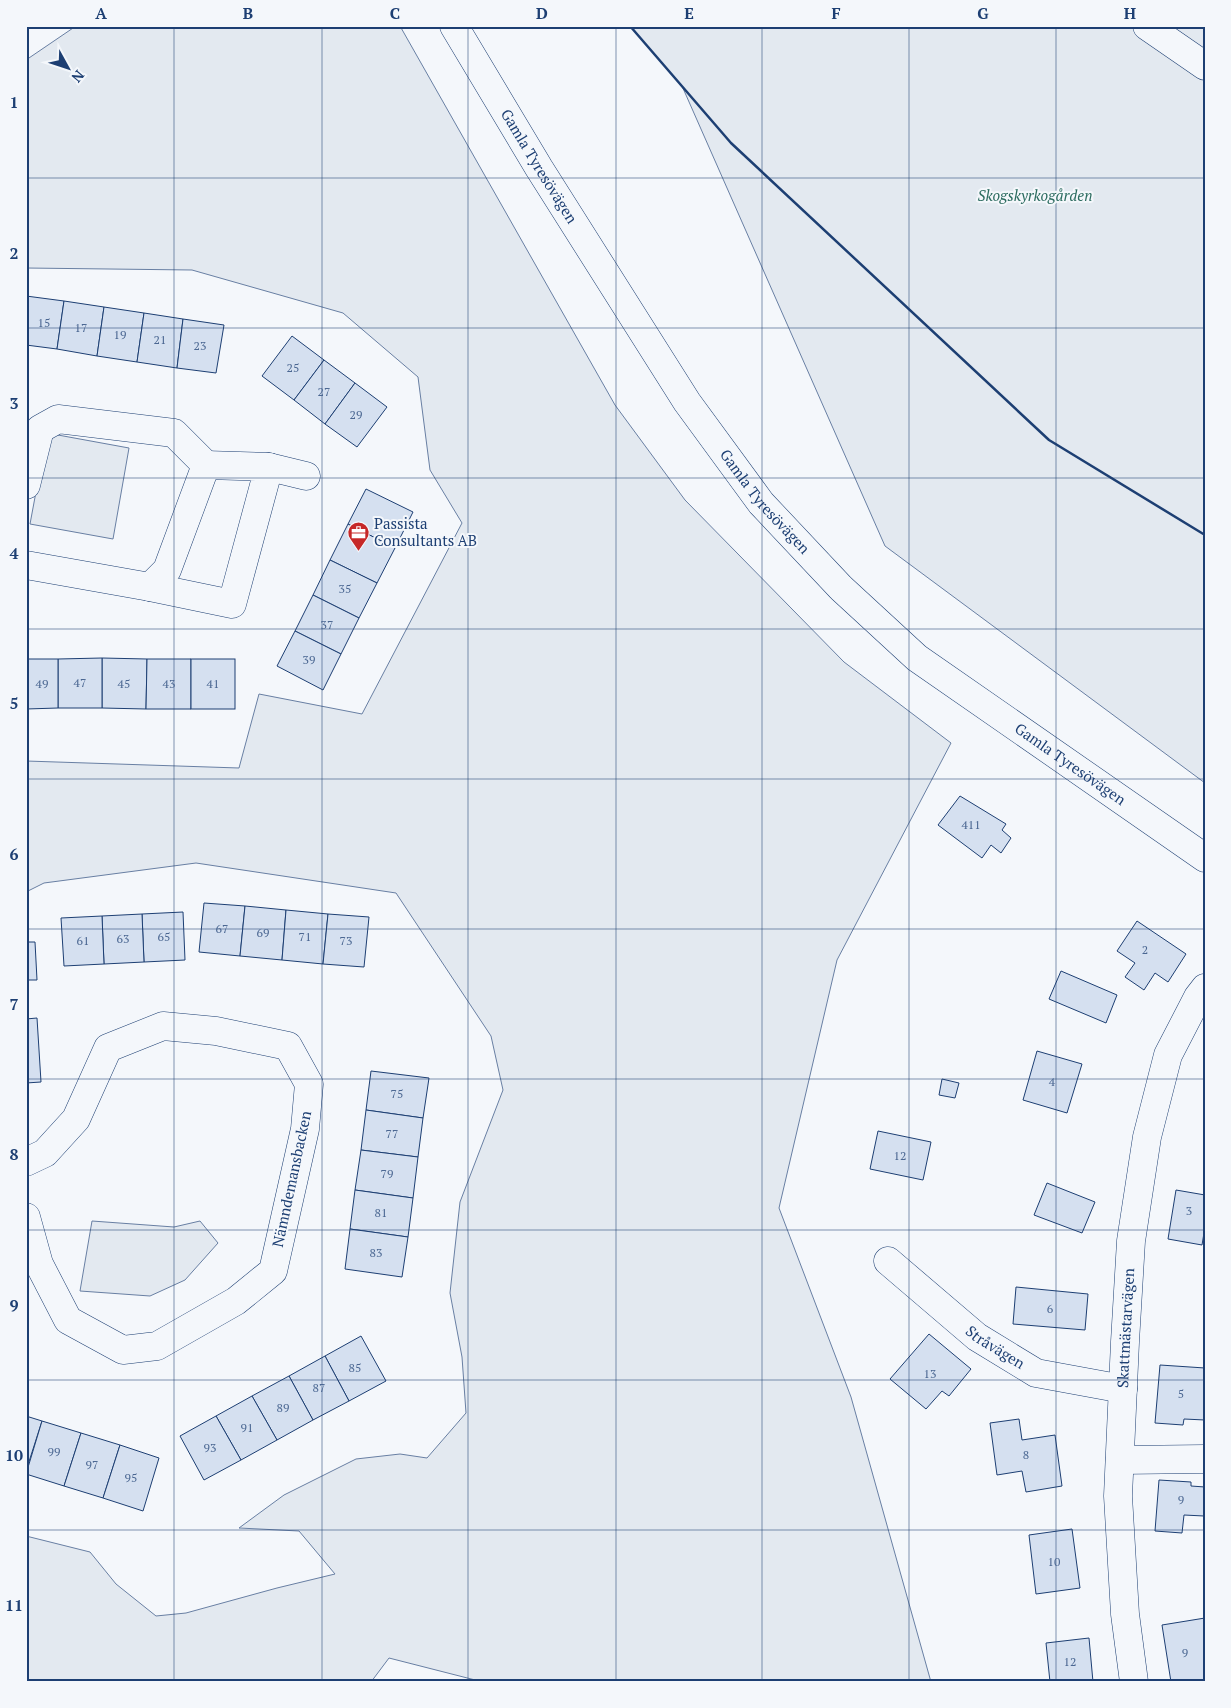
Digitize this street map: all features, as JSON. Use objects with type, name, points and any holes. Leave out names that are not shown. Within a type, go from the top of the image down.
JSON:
[{"type":"street","name":"Gamla Tyresövägen","points":[[454,26],[539,168],[687,402],[761,503],[841,588],[917,658],[1205,858]]},
{"type":"street","points":[[1147,26],[1205,66]]},
{"type":"street","points":[[26,485],[40,429],[58,420],[174,433],[206,465],[269,467],[306,476]]},
{"type":"street","points":[[150,587],[167,570],[206,465]]},
{"type":"street","points":[[26,565],[232,604],[269,467]]},
{"type":"street","name":"Skattmästarvägen","points":[[1134,1682],[1124,1604],[1118,1496],[1131,1241],[1147,1137],[1168,1055],[1198,997],[1205,988]]},
{"type":"street","name":"Nämndemansbacken","points":[[26,1162],[45,1153],[76,1119],[108,1048],[163,1026],[216,1032],[288,1046],[309,1084],[306,1129],[273,1271],[236,1301],[157,1346],[123,1350],[68,1320],[39,1264],[26,1218]]},
{"type":"street","name":"Stråvägen","points":[[888,1261],[977,1337],[1036,1372],[1123,1389]]},
{"type":"street","points":[[1120,1460],[1205,1459]]},
{"type":"green space","points":[[76,26],[400,26],[615,405],[685,500],[844,662],[951,743],[837,960],[779,1208],[851,1397],[931,1682],[483,1682],[389,1658],[371,1682],[26,1682],[26,1536],[90,1552],[116,1584],[156,1616],[186,1613],[335,1574],[299,1531],[239,1528],[284,1495],[356,1459],[400,1454],[427,1458],[466,1413],[462,1357],[450,1293],[460,1202],[503,1090],[491,1036],[396,893],[196,863],[44,883],[26,892],[26,761],[239,768],[259,694],[362,714],[462,523],[430,470],[418,377],[343,313],[192,270],[26,268],[26,60]]},
{"type":"green space","name":"Skogskyrkogården","points":[[630,26],[1205,26],[1205,783],[885,546],[682,86]]},
{"type":"green space","points":[[47,433],[129,448],[113,539],[30,524]]},
{"type":"green space","points":[[92,1221],[174,1227],[200,1221],[218,1243],[185,1280],[150,1296],[80,1291]]},
{"type":"building","points":[[26,296],[64,301],[57,349],[26,345]]},
{"type":"building","points":[[64,301],[104,307],[97,356],[57,349]]},
{"type":"building","points":[[104,307],[144,313],[137,362],[97,356]]},
{"type":"building","points":[[144,313],[183,319],[177,368],[137,362]]},
{"type":"building","points":[[183,319],[224,325],[216,373],[177,368]]},
{"type":"building","points":[[292,336],[324,360],[294,400],[262,376]]},
{"type":"building","points":[[324,360],[355,383],[325,424],[294,400]]},
{"type":"building","points":[[355,383],[387,407],[357,447],[325,424]]},
{"type":"building","points":[[366,489],[413,512],[395,548],[348,524]]},
{"type":"building","points":[[348,524],[395,548],[377,583],[330,560]]},
{"type":"building","points":[[330,560],[377,583],[359,618],[313,595]]},
{"type":"building","points":[[313,595],[359,618],[341,654],[295,631]]},
{"type":"building","points":[[295,631],[341,654],[323,690],[277,666]]},
{"type":"building","points":[[102,658],[147,659],[146,709],[102,708]]},
{"type":"building","points":[[102,658],[102,708],[58,708],[58,659]]},
{"type":"building","points":[[26,659],[58,659],[58,708],[26,709]]},
{"type":"building","points":[[147,659],[191,659],[191,709],[146,709]]},
{"type":"building","points":[[191,659],[235,659],[235,709],[191,709]]},
{"type":"building","points":[[960,796],[1006,824],[1002,830],[1011,838],[1001,853],[991,845],[982,858],[938,825]]},
{"type":"building","points":[[204,903],[245,906],[240,956],[199,952]]},
{"type":"building","points":[[245,906],[286,910],[282,960],[240,956]]},
{"type":"building","points":[[286,910],[328,914],[323,964],[282,960]]},
{"type":"building","points":[[183,912],[185,960],[144,962],[142,914]]},
{"type":"building","points":[[142,914],[144,962],[104,964],[102,916]]},
{"type":"building","points":[[328,914],[369,917],[364,967],[323,964]]},
{"type":"building","points":[[102,916],[104,964],[64,966],[61,918]]},
{"type":"building","points":[[1137,921],[1186,954],[1168,982],[1155,973],[1144,990],[1125,977],[1135,963],[1117,951]]},
{"type":"building","points":[[26,942],[35,942],[37,980],[26,980]]},
{"type":"building","points":[[1061,971],[1117,995],[1106,1023],[1049,999]]},
{"type":"building","points":[[37,1018],[41,1082],[26,1083],[26,1019]]},
{"type":"building","points":[[1037,1051],[1082,1064],[1067,1113],[1023,1100]]},
{"type":"building","points":[[371,1071],[429,1078],[423,1118],[366,1110]]},
{"type":"building","points":[[942,1079],[959,1083],[955,1098],[939,1095]]},
{"type":"building","points":[[366,1110],[423,1118],[418,1157],[361,1150]]},
{"type":"building","points":[[878,1131],[931,1142],[923,1180],[870,1169]]},
{"type":"building","points":[[361,1150],[418,1157],[413,1198],[355,1190]]},
{"type":"building","points":[[1047,1183],[1095,1202],[1082,1233],[1034,1215]]},
{"type":"building","points":[[355,1190],[413,1198],[408,1237],[350,1229]]},
{"type":"building","points":[[1176,1190],[1205,1195],[1205,1227],[1202,1245],[1168,1239]]},
{"type":"building","points":[[350,1229],[408,1237],[402,1277],[345,1269]]},
{"type":"building","points":[[1016,1287],[1088,1294],[1085,1330],[1013,1324]]},
{"type":"building","points":[[929,1334],[971,1369],[949,1396],[942,1391],[926,1409],[890,1379]]},
{"type":"building","points":[[361,1336],[386,1381],[349,1401],[325,1356]]},
{"type":"building","points":[[325,1356],[349,1401],[313,1420],[289,1376]]},
{"type":"building","points":[[1160,1365],[1205,1368],[1205,1420],[1184,1419],[1183,1425],[1155,1423]]},
{"type":"building","points":[[289,1376],[313,1420],[277,1440],[252,1396]]},
{"type":"building","points":[[252,1396],[277,1440],[241,1460],[216,1416]]},
{"type":"building","points":[[26,1416],[42,1421],[26,1471]]},
{"type":"building","points":[[216,1416],[241,1460],[204,1480],[180,1436]]},
{"type":"building","points":[[1019,1419],[1022,1440],[1055,1435],[1062,1486],[1026,1492],[1022,1471],[997,1475],[990,1423]]},
{"type":"building","points":[[42,1421],[81,1433],[64,1486],[26,1474]]},
{"type":"building","points":[[81,1433],[120,1445],[103,1498],[64,1486]]},
{"type":"building","points":[[120,1445],[159,1458],[143,1511],[103,1498]]},
{"type":"building","points":[[1159,1480],[1191,1482],[1191,1486],[1205,1487],[1204,1516],[1184,1515],[1182,1533],[1155,1531]]},
{"type":"building","points":[[1072,1529],[1080,1588],[1036,1594],[1029,1535]]},
{"type":"building","points":[[1205,1618],[1205,1682],[1171,1682],[1162,1625]]},
{"type":"building","points":[[1089,1638],[1093,1682],[1050,1682],[1046,1643]]},
{"type":"wall","points":[[630,26],[731,143],[1049,440],[1205,535]]},
{"type":"place","name":"Passista Consultants AB","points":[[358,552]]}]
